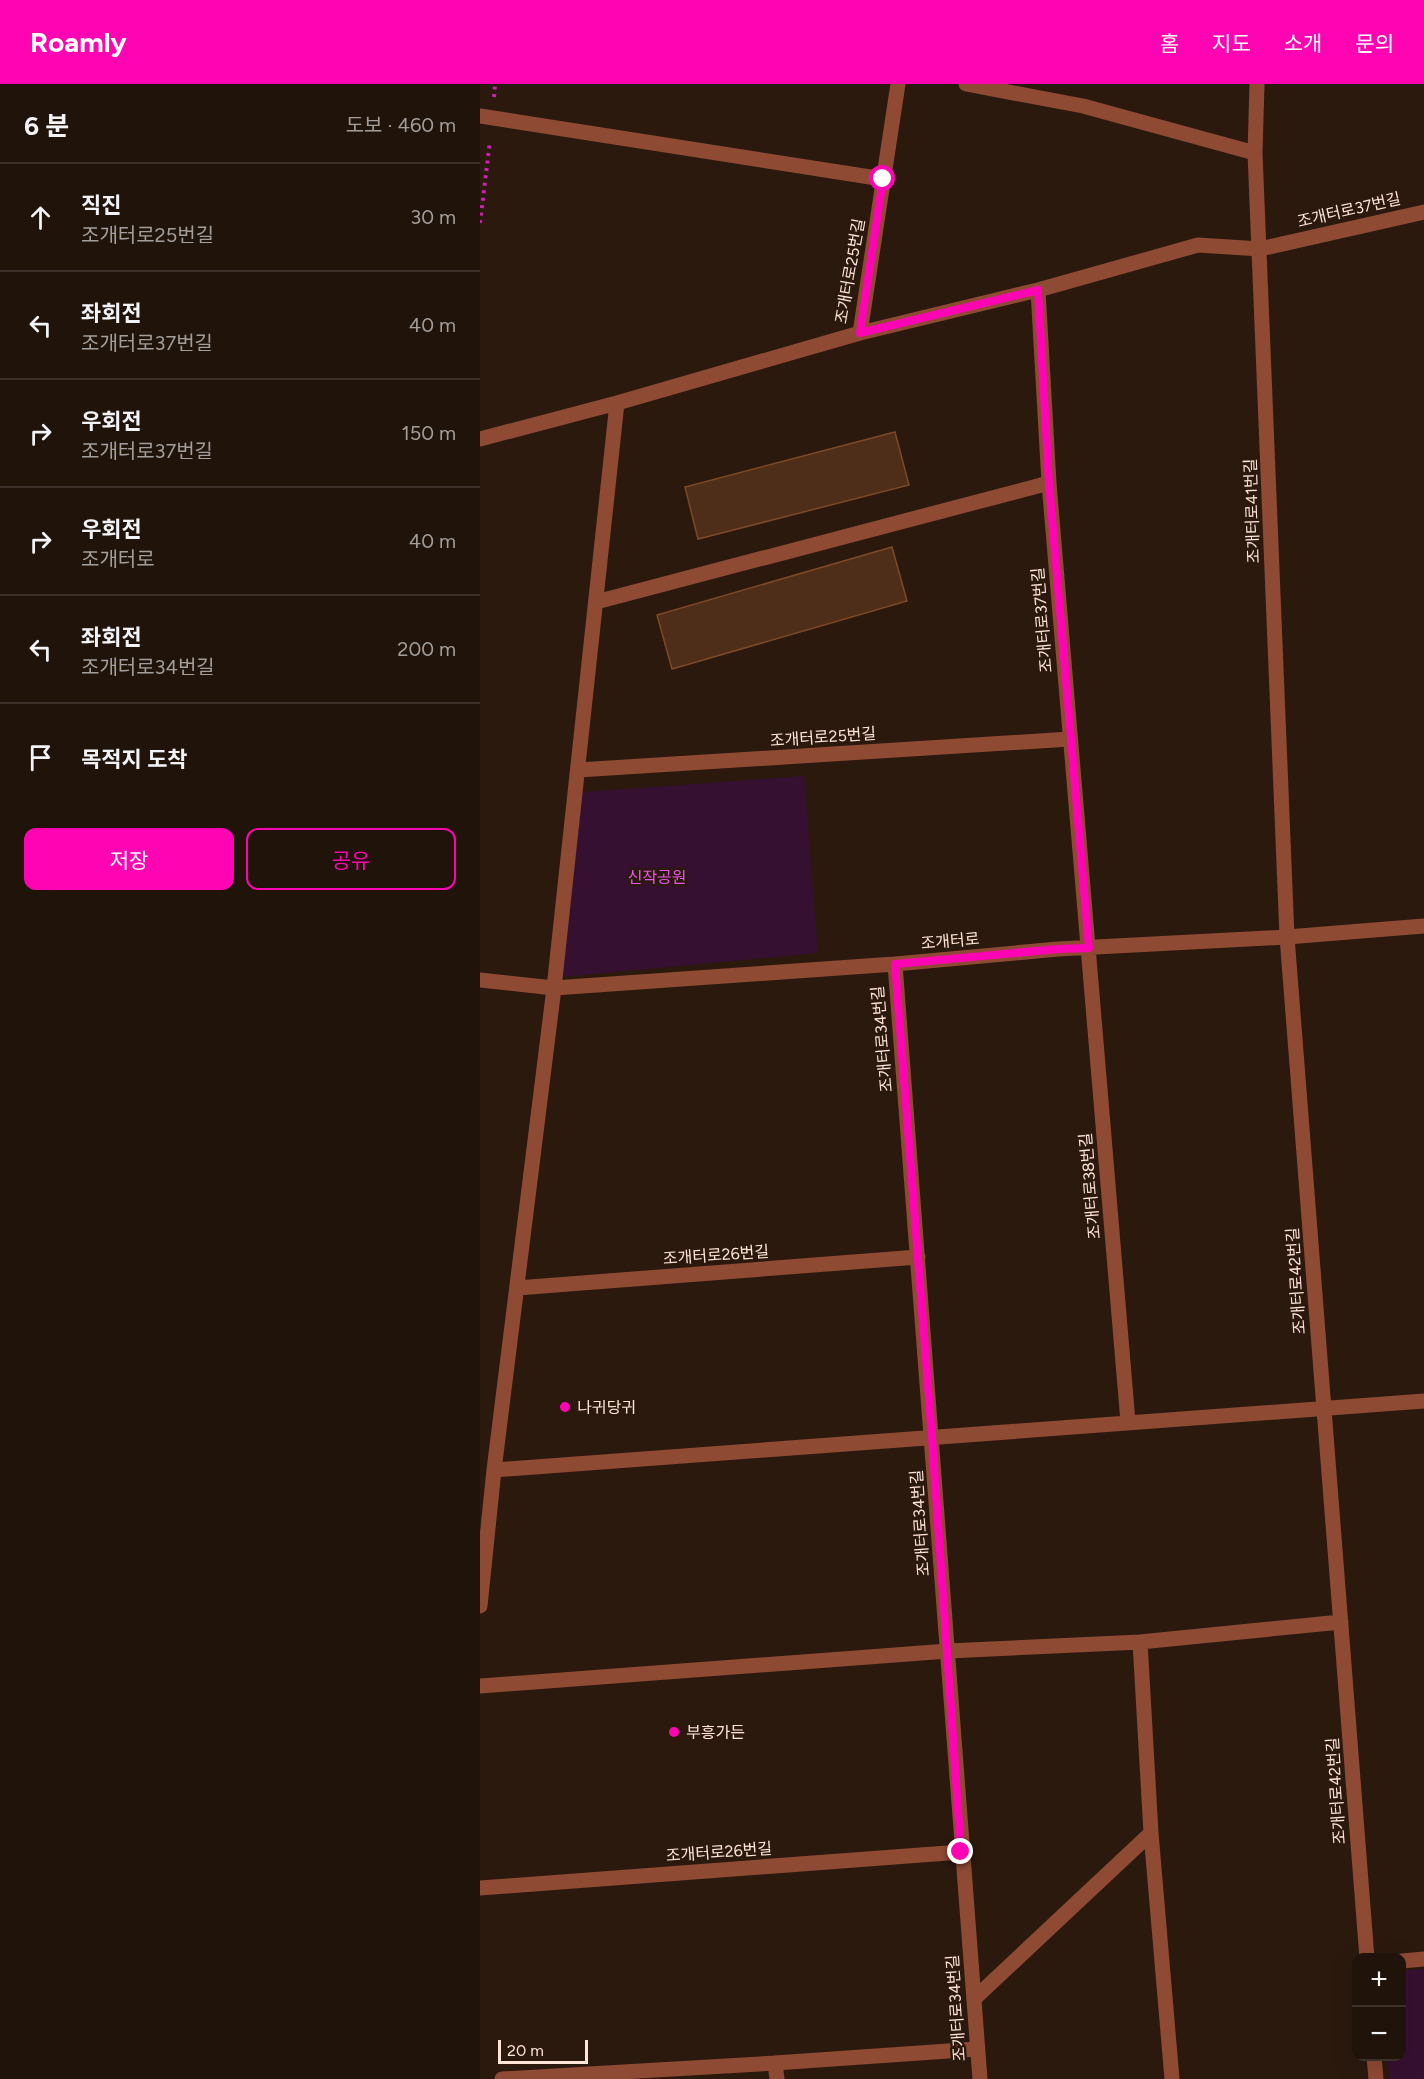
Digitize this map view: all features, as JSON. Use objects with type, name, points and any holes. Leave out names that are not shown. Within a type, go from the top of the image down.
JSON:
[{"type":"street","name":"조개터로25번길","points":[[480,439],[617,403],[860,333],[898,84]]},
{"type":"street","points":[[966,84],[1083,106],[1255,153]]},
{"type":"street","name":"조개터로41번길","points":[[1257,84],[1255,153],[1287,937]]},
{"type":"street","points":[[486,117],[883,179]]},
{"type":"street","name":"조개터로37번길","points":[[860,333],[1038,290],[1198,245],[1260,249],[1424,212]]},
{"type":"street","name":"조개터로37번길","points":[[1038,290],[1049,483],[1089,948]]},
{"type":"street","points":[[480,1606],[494,1470],[554,988],[617,403]]},
{"type":"street","points":[[596,602],[1049,483]]},
{"type":"street","name":"조개터로25번길","points":[[578,770],[1070,739]]},
{"type":"street","name":"조개터로","points":[[480,980],[554,988],[895,964],[1058,949],[1287,937],[1424,926]]},
{"type":"street","name":"조개터로42번길","points":[[1287,937],[1367,1953]]},
{"type":"street","name":"조개터로38번길","points":[[1089,948],[1128,1422]]},
{"type":"street","name":"조개터로34번길","points":[[895,964],[980,2079]]},
{"type":"street","name":"조개터로26번길","points":[[517,1288],[918,1257]]},
{"type":"street","points":[[494,1470],[1424,1401]]},
{"type":"street","points":[[480,1686],[948,1651],[1140,1642],[1341,1622]]},
{"type":"street","points":[[1140,1642],[1151,1833],[1172,2079]]},
{"type":"street","points":[[974,1999],[1151,1833]]},
{"type":"street","name":"조개터로26번길","points":[[480,1888],[961,1852]]},
{"type":"street","points":[[1406,1961],[1424,1959]]},
{"type":"street","points":[[502,2079],[776,2071],[977,2049]]},
{"type":"street","points":[[1374,2061],[1376,2079]]},
{"type":"path","points":[[480,223],[486,117],[495,84]]},
{"type":"green space","name":"신작공원","points":[[804,776],[818,953],[562,977],[570,793]]},
{"type":"green space","points":[[1424,1969],[1424,2079],[1389,2079],[1387,2061],[1406,2061],[1406,1971]]},
{"type":"building","points":[[895,432],[909,485],[698,539],[685,487]]},
{"type":"building","points":[[892,547],[907,601],[672,669],[657,615]]},
{"type":"place","name":"나귀당귀","points":[[565,1407]]},
{"type":"place","name":"부흥가든","points":[[674,1732]]},
{"type":"route","points":[[883,179],[860,333],[1038,290],[1049,483],[1089,948],[895,964],[948,1651],[961,1852]]}]
